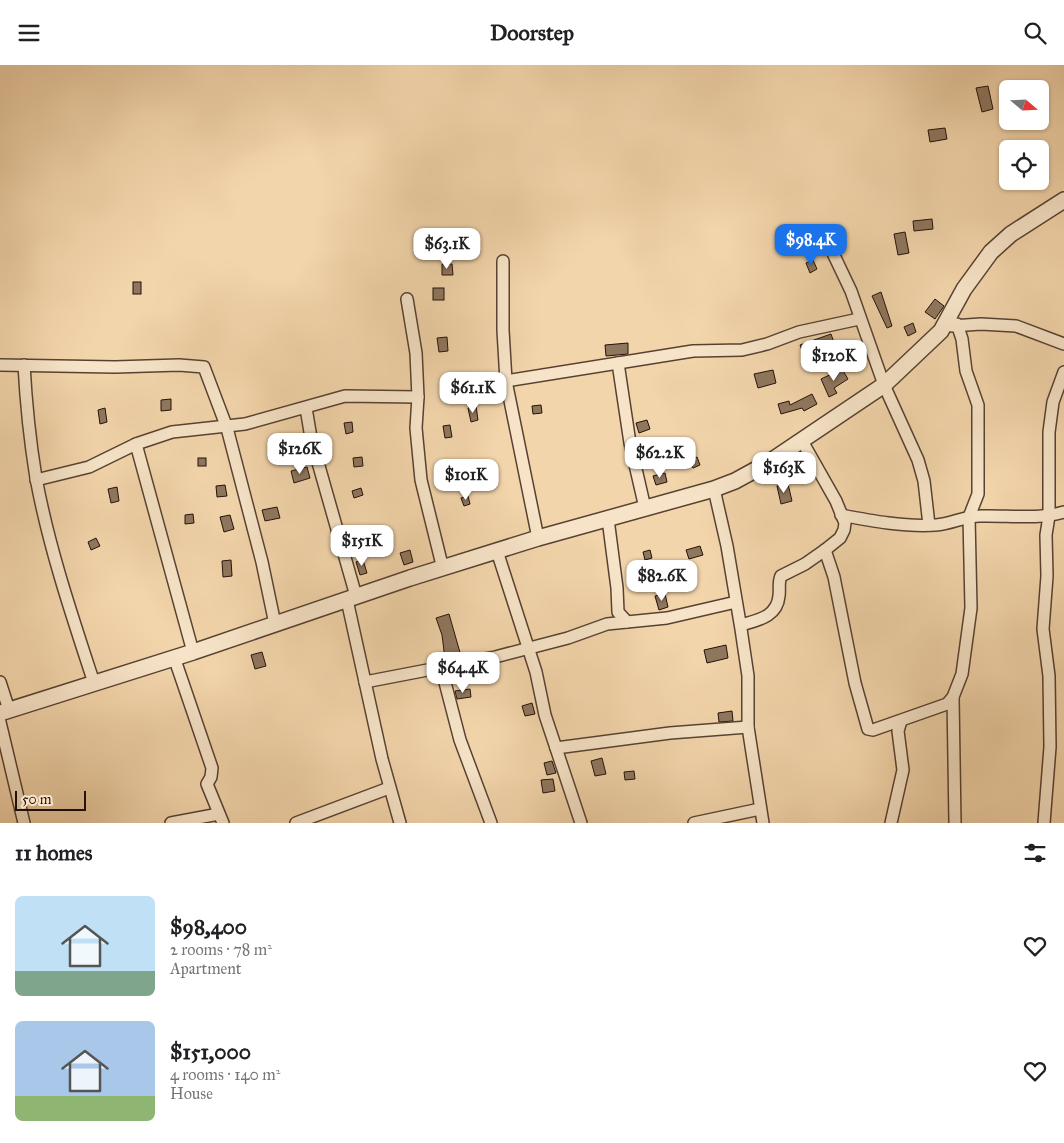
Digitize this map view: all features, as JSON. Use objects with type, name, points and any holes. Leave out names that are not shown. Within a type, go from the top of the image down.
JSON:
[{"type":"street","points":[[3,715],[94,683],[496,551],[714,489],[748,475],[884,385],[940,331],[964,289],[991,252],[1011,234],[1064,200]]},
{"type":"street","points":[[831,249],[851,291],[859,319],[884,385],[918,460],[924,481],[929,525]]},
{"type":"street","points":[[503,261],[503,330],[506,381],[538,538]]},
{"type":"street","points":[[407,299],[416,353],[418,397],[416,429],[421,480],[443,569]]},
{"type":"street","points":[[506,381],[693,351],[742,350],[768,344],[799,332],[859,319]]},
{"type":"street","points":[[940,331],[957,324],[1016,326],[1064,344]]},
{"type":"street","points":[[955,823],[953,697],[962,674],[971,608],[969,517],[978,494],[978,405],[967,376],[962,339],[957,324]]},
{"type":"street","points":[[618,363],[630,443],[645,508]]},
{"type":"street","points":[[0,365],[204,367],[227,427],[262,562],[275,625]]},
{"type":"street","points":[[24,365],[36,480],[62,583],[94,683]]},
{"type":"street","points":[[1044,823],[1050,747],[1050,691],[1043,629],[1047,576],[1046,535],[1049,517],[1050,416],[1064,372]]},
{"type":"street","points":[[36,480],[89,467],[136,443],[184,429],[227,427],[306,408],[345,396],[418,397]]},
{"type":"street","points":[[306,408],[311,438],[352,598],[365,682],[389,788],[400,823]]},
{"type":"street","points":[[740,625],[760,620],[772,613],[778,605],[781,576],[825,550],[840,537],[844,530],[841,515],[828,485],[802,441]]},
{"type":"street","points":[[136,443],[193,652]]},
{"type":"street","points":[[714,489],[727,546],[748,676],[748,727],[763,823]]},
{"type":"street","points":[[841,515],[895,524],[929,525],[946,524],[969,517],[1049,517],[1064,513]]},
{"type":"street","points":[[608,519],[617,588],[618,612],[627,622]]},
{"type":"street","points":[[825,550],[834,577],[866,726],[873,730],[901,721],[938,708],[953,697]]},
{"type":"street","points":[[496,551],[536,672],[545,715],[580,823]]},
{"type":"street","points":[[365,682],[528,649],[568,639],[607,624],[667,618],[736,602]]},
{"type":"street","points":[[607,624],[618,612]]},
{"type":"street","points":[[171,823],[221,818],[207,784],[211,777],[212,768],[174,657]]},
{"type":"street","points":[[441,667],[460,740],[491,823]]},
{"type":"street","points":[[0,682],[3,715],[24,823]]},
{"type":"street","points":[[891,823],[903,770],[898,731],[901,721]]},
{"type":"street","points":[[556,748],[670,733],[748,727]]},
{"type":"street","points":[[296,823],[389,788]]},
{"type":"street","points":[[694,823],[760,809]]},
{"type":"building","points":[[988,86],[993,109],[982,112],[976,88]]},
{"type":"building","points":[[945,128],[947,139],[930,142],[928,130]]},
{"type":"building","points":[[932,219],[933,229],[914,231],[913,221]]},
{"type":"building","points":[[905,232],[909,253],[898,255],[894,234]]},
{"type":"building","points":[[813,260],[817,269],[810,273],[806,263]]},
{"type":"building","points":[[442,264],[452,264],[453,275],[442,275]]},
{"type":"building","points":[[133,282],[141,282],[141,294],[133,294]]},
{"type":"building","points":[[433,288],[444,288],[444,300],[433,300]]},
{"type":"building","points":[[881,292],[892,326],[887,328],[872,296]]},
{"type":"building","points":[[935,299],[944,306],[935,319],[925,312]]},
{"type":"building","points":[[913,323],[916,332],[908,336],[904,327]]},
{"type":"building","points":[[831,334],[836,348],[819,354],[820,358],[807,363],[800,345]]},
{"type":"building","points":[[447,337],[448,351],[439,352],[437,338]]},
{"type":"building","points":[[628,343],[628,354],[606,356],[605,345]]},
{"type":"building","points":[[842,369],[848,379],[834,388],[837,393],[829,397],[821,379]]},
{"type":"building","points":[[773,370],[776,383],[758,388],[754,374]]},
{"type":"building","points":[[812,394],[817,404],[804,411],[802,408],[781,414],[778,404],[789,401],[790,405]]},
{"type":"building","points":[[171,399],[171,410],[161,411],[161,400]]},
{"type":"building","points":[[541,405],[542,413],[533,414],[532,406]]},
{"type":"building","points":[[476,406],[478,420],[471,422],[468,408]]},
{"type":"building","points":[[105,408],[107,422],[100,424],[98,410]]},
{"type":"building","points":[[647,420],[650,429],[639,433],[636,423]]},
{"type":"building","points":[[352,422],[353,432],[346,434],[344,423]]},
{"type":"building","points":[[450,425],[452,437],[445,438],[443,426]]},
{"type":"building","points":[[362,457],[363,466],[354,467],[353,458]]},
{"type":"building","points":[[697,457],[700,465],[693,468],[689,460]]},
{"type":"building","points":[[198,458],[206,458],[206,466],[198,466]]},
{"type":"building","points":[[307,467],[310,478],[294,483],[291,471]]},
{"type":"building","points":[[665,473],[667,482],[656,485],[653,476]]},
{"type":"building","points":[[788,484],[792,501],[781,504],[777,486]]},
{"type":"building","points":[[225,485],[227,496],[217,497],[216,486]]},
{"type":"building","points":[[117,487],[119,501],[111,503],[108,489]]},
{"type":"building","points":[[361,488],[363,495],[354,498],[352,491]]},
{"type":"building","points":[[468,496],[470,504],[464,506],[461,498]]},
{"type":"building","points":[[277,507],[280,518],[265,521],[262,510]]},
{"type":"building","points":[[193,514],[194,523],[185,524],[185,515]]},
{"type":"building","points":[[230,515],[234,529],[224,532],[220,517]]},
{"type":"building","points":[[96,538],[100,546],[91,550],[88,542]]},
{"type":"building","points":[[700,546],[703,555],[689,559],[686,550]]},
{"type":"building","points":[[410,550],[413,562],[404,565],[400,553]]},
{"type":"building","points":[[650,550],[652,558],[645,560],[643,552]]},
{"type":"building","points":[[231,560],[232,576],[223,577],[222,561]]},
{"type":"building","points":[[363,560],[367,573],[360,575],[356,562]]},
{"type":"building","points":[[665,594],[668,607],[659,610],[655,596]]},
{"type":"building","points":[[449,614],[461,656],[445,659],[442,635],[436,618]]},
{"type":"building","points":[[726,645],[728,658],[707,663],[704,650]]},
{"type":"building","points":[[262,652],[266,666],[255,669],[251,655]]},
{"type":"building","points":[[470,689],[471,697],[457,699],[455,691]]},
{"type":"building","points":[[532,703],[535,714],[525,716],[522,706]]},
{"type":"building","points":[[732,711],[733,721],[719,722],[718,713]]},
{"type":"building","points":[[602,758],[606,774],[595,776],[591,761]]},
{"type":"building","points":[[552,761],[556,773],[547,775],[544,763]]},
{"type":"building","points":[[634,771],[635,779],[625,780],[624,772]]},
{"type":"building","points":[[553,779],[555,791],[543,793],[541,780]]}]
